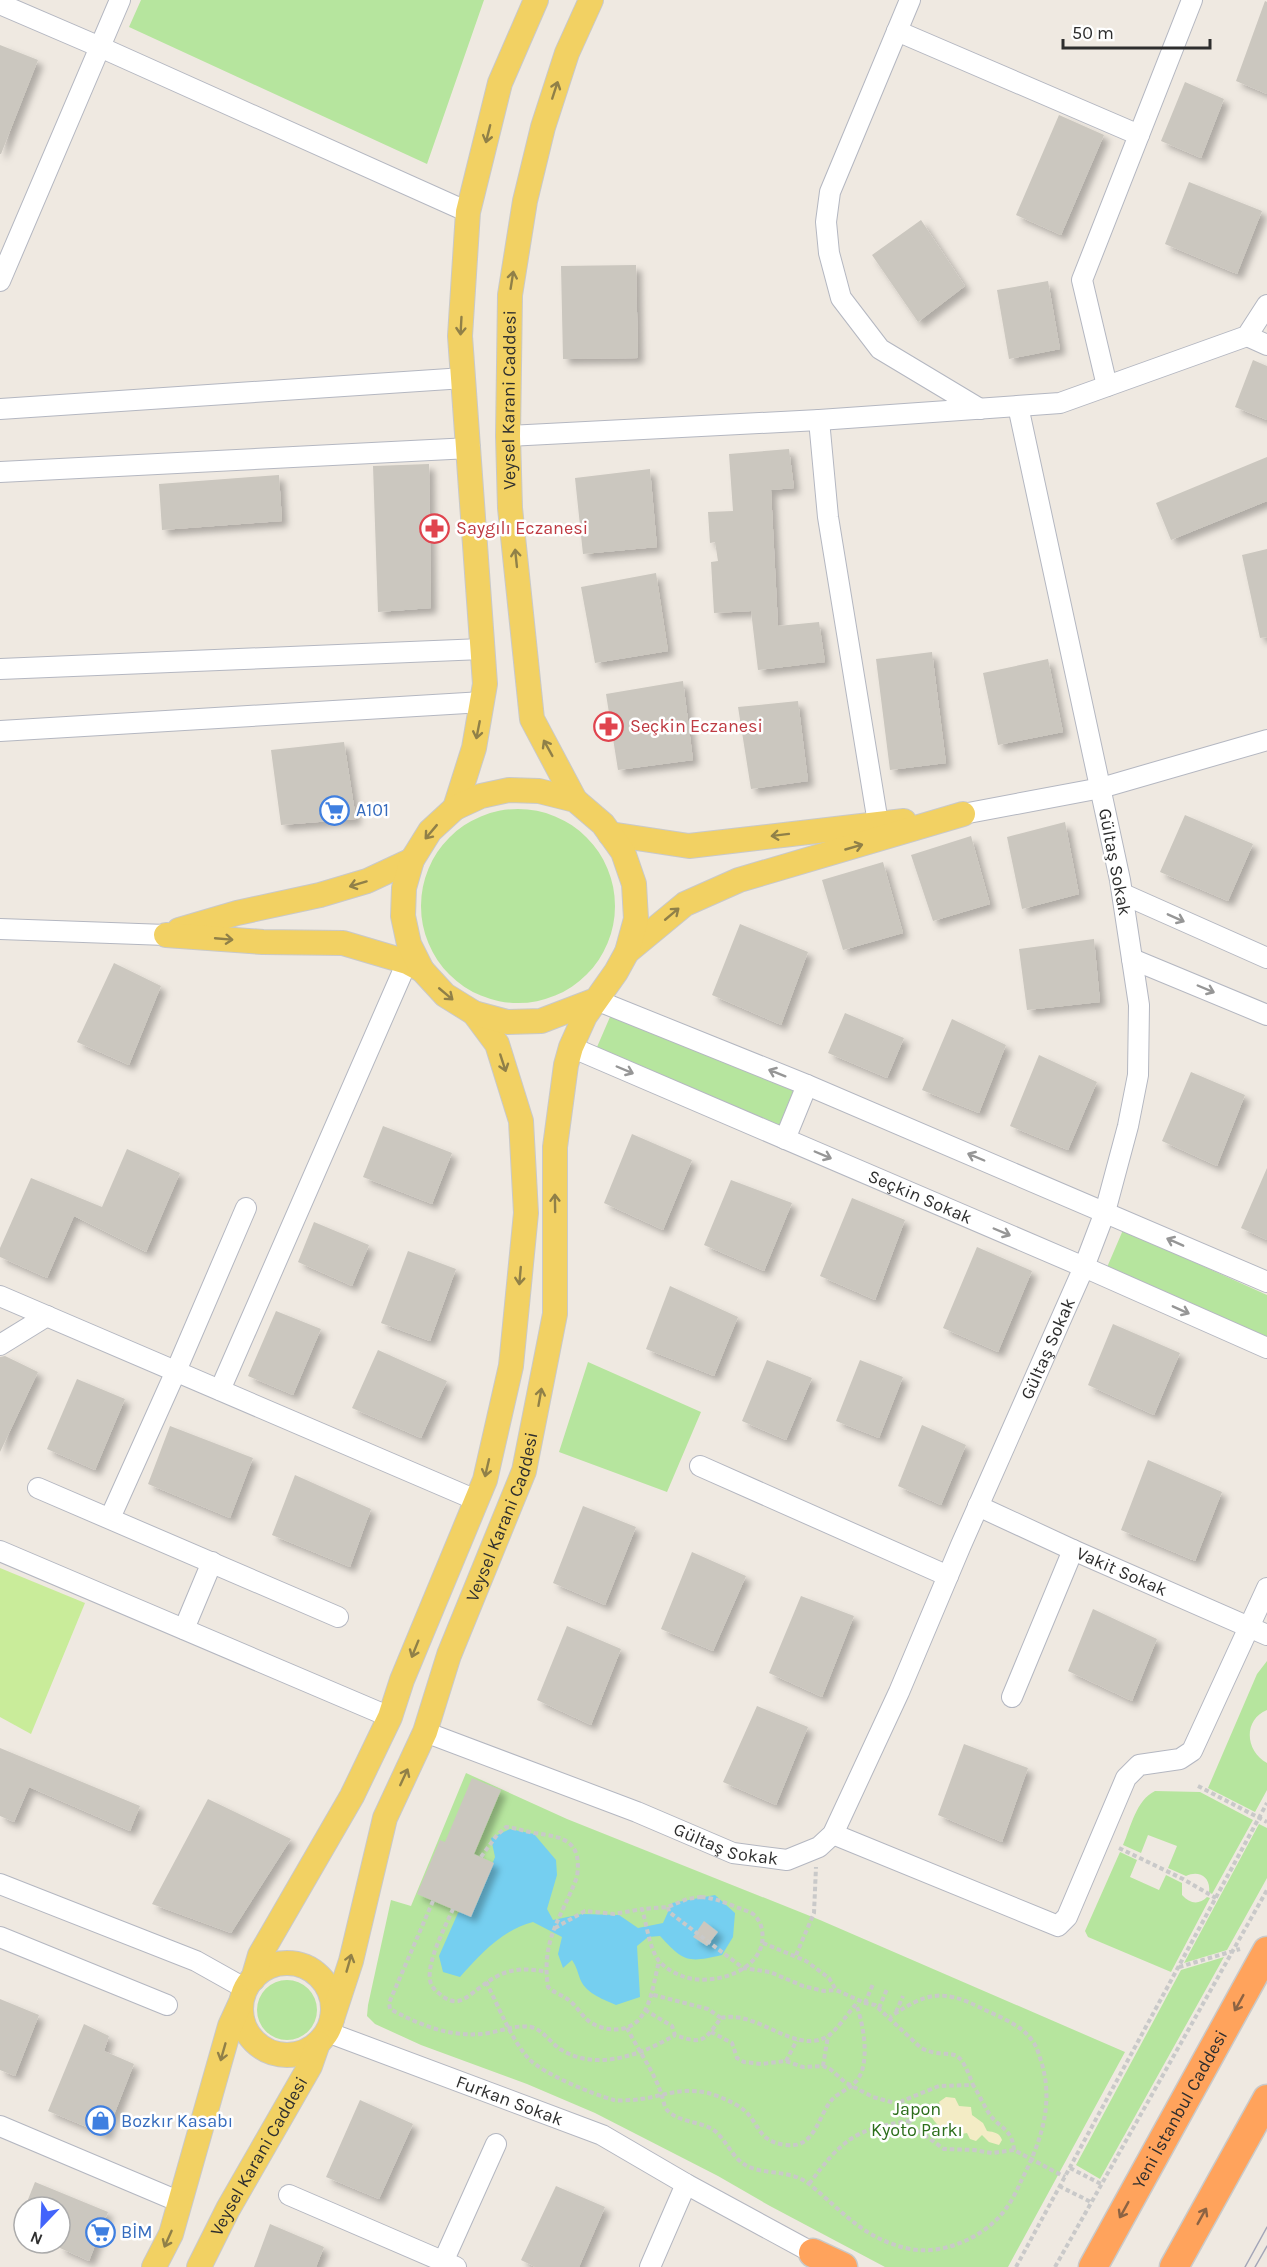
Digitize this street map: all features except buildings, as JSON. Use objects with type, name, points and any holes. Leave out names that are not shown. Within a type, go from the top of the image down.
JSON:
[{"type":"highway","name":"Yeni İstanbul Caddesi","points":[[1093,2267],[1254,1950]]},
{"type":"highway","points":[[1174,2267],[1267,2099]]},
{"type":"highway","points":[[822,2260],[843,2267]]},
{"type":"main road","name":"Veysel Karani Caddesi","points":[[455,808],[474,748],[485,684],[470,448],[460,336],[468,213],[500,83],[536,0]]},
{"type":"main road","name":"Veysel Karani Caddesi","points":[[575,800],[532,719],[510,508],[508,436],[510,295],[525,201],[543,127],[567,53],[591,0]]},
{"type":"main road","points":[[415,966],[403,916],[404,888],[412,860],[430,831],[455,808],[481,796],[509,790],[540,790],[575,800],[610,834],[623,852],[634,884],[636,919],[627,952]]},
{"type":"main road","points":[[610,834],[689,846],[963,814]]},
{"type":"main road","points":[[627,952],[685,904],[739,880],[963,814]]},
{"type":"main road","points":[[166,934],[237,913],[320,895],[368,881],[412,860]]},
{"type":"main road","points":[[166,934],[263,942],[343,943],[415,966],[445,995],[474,1013],[507,1022],[541,1020],[596,1000]]},
{"type":"main road","name":"Veysel Karani Caddesi","points":[[199,2267],[228,2209],[310,2066],[326,2032],[351,1961],[385,1818],[425,1732],[449,1655],[524,1471],[555,1314],[555,1147],[566,1065],[571,1047],[585,1016],[627,952]]},
{"type":"main road","name":"Veysel Karani Caddesi","points":[[154,2267],[171,2234],[230,2026],[260,1954],[352,1796],[390,1717],[402,1680],[485,1480],[511,1366],[526,1213],[521,1121],[497,1044],[474,1013]]},
{"type":"main road","points":[[285,1963],[299,1964],[312,1970],[330,1991],[333,2005],[326,2032],[306,2051],[291,2055],[277,2054],[263,2048],[244,2026],[241,2012],[247,1988],[259,1973],[271,1966],[285,1963]]},
{"type":"street","points":[[0,281],[120,0]]},
{"type":"street","points":[[910,0],[830,192],[825,222],[829,253],[841,298],[880,349],[980,409]]},
{"type":"street","points":[[1107,387],[1082,280],[1192,0]]},
{"type":"street","points":[[0,4],[468,213]]},
{"type":"street","points":[[897,31],[1139,135]]},
{"type":"street","points":[[508,436],[819,420],[1060,403],[1247,336],[1267,305]]},
{"type":"street","points":[[1247,336],[1267,345]]},
{"type":"street","points":[[0,409],[464,378]]},
{"type":"street","name":"Gültaş Sokak","points":[[425,1732],[637,1812],[733,1853],[787,1860],[826,1841],[899,1692],[978,1506],[1084,1267],[1105,1212],[1128,1126],[1138,1075],[1139,1005],[1123,894],[1018,406]]},
{"type":"street","points":[[819,420],[828,517],[878,824]]},
{"type":"street","points":[[0,472],[470,448]]},
{"type":"street","points":[[0,669],[482,649]]},
{"type":"street","points":[[0,731],[483,702]]},
{"type":"street","points":[[963,814],[1101,788],[1267,740]]},
{"type":"street","points":[[1123,894],[1267,958]]},
{"type":"street","points":[[0,929],[166,934]]},
{"type":"street","points":[[1132,959],[1267,1015]]},
{"type":"street","points":[[220,1390],[415,966]]},
{"type":"street","points":[[596,1000],[807,1085],[1267,1282]]},
{"type":"street","name":"Seçkin Sokak","points":[[571,1047],[1267,1348]]},
{"type":"street","points":[[785,1139],[807,1085]]},
{"type":"street","points":[[110,1518],[246,1208]]},
{"type":"street","points":[[0,1296],[476,1500]]},
{"type":"street","points":[[0,1345],[47,1316]]},
{"type":"street","points":[[700,1466],[948,1576]]},
{"type":"street","points":[[38,1488],[338,1617]]},
{"type":"street","name":"Vakit Sokak","points":[[978,1506],[1267,1635]]},
{"type":"street","points":[[1012,1697],[1073,1550]]},
{"type":"street","points":[[0,1551],[390,1717]]},
{"type":"street","points":[[184,1629],[212,1562]]},
{"type":"street","points":[[826,1841],[1058,1926],[1067,1917],[1126,1778],[1139,1765],[1180,1759],[1192,1751],[1267,1588]]},
{"type":"street","points":[[0,1884],[196,1961],[247,1988]]},
{"type":"street","points":[[0,1936],[167,2005]]},
{"type":"street","name":"Furkan Sokak","points":[[326,2032],[602,2135],[822,2260]]},
{"type":"street","points":[[0,2126],[180,2202]]},
{"type":"street","points":[[289,2195],[450,2264],[496,2144]]},
{"type":"street","points":[[650,2267],[686,2184]]},
{"type":"path","points":[[1198,1786],[1267,1822]]},
{"type":"path","points":[[1016,2267],[1267,1803]]},
{"type":"path","points":[[481,1857],[496,1835],[506,1827],[556,1835],[567,1840],[574,1847],[578,1868],[577,1877],[554,1928],[547,1953],[548,1987],[554,1993],[565,1997],[591,2023],[615,2030],[627,2028],[635,2023],[645,2010],[659,1961]]},
{"type":"path","points":[[796,1955],[814,1913],[813,1893],[826,1841]]},
{"type":"path","points":[[1119,1848],[1216,1898]]},
{"type":"path","points":[[1055,2267],[1267,1890]]},
{"type":"path","points":[[554,1928],[585,1911],[614,1914],[642,1909],[668,1907],[687,1899],[701,1897],[714,1898],[754,1915],[761,1924],[763,1942],[755,1956],[743,1968],[716,1981],[700,1981],[671,1972],[659,1961],[654,1952],[642,1909]]},
{"type":"path","points":[[434,1901],[389,2003],[390,2009],[438,2031],[479,2034],[519,2027],[532,2028],[547,2036],[557,2047],[574,2057],[596,2062],[640,2052],[657,2046],[675,2035]]},
{"type":"path","points":[[668,1907],[669,1911],[743,1968],[770,1972],[814,1989],[836,1990]]},
{"type":"path","points":[[453,1909],[432,1962],[430,1980],[434,1989],[452,2001],[460,2001],[502,1972],[522,1969],[547,1972]]},
{"type":"path","points":[[763,1942],[796,1955],[830,1978],[836,1990],[857,2002],[879,2008],[921,2048],[927,2051],[954,2054],[962,2060],[988,2113],[1006,2129],[1013,2139],[1014,2150]]},
{"type":"path","points":[[1179,1967],[1232,1952],[1254,1950]]},
{"type":"path","points":[[486,1982],[510,2030],[529,2059],[555,2076],[588,2091],[616,2100],[662,2095],[676,2091],[710,2094],[745,2111],[760,2133],[772,2141],[795,2145],[804,2143],[815,2130],[831,2101],[853,2085],[861,2072],[865,2056],[857,2002]]},
{"type":"path","points":[[865,2003],[873,1984]]},
{"type":"path","points":[[879,2008],[887,1989]]},
{"type":"path","points":[[650,1994],[708,2009],[721,2018]]},
{"type":"path","points":[[627,2028],[662,2095],[667,2111],[679,2119],[712,2129],[739,2161],[749,2167],[797,2177],[809,2184],[866,2232],[890,2244],[912,2250],[936,2250],[955,2245],[979,2234],[1001,2215],[1016,2193],[1041,2139],[1047,2100],[1046,2083],[1032,2039],[1007,2021],[953,1995],[932,1996],[913,2002],[890,2017]]},
{"type":"path","points":[[896,2013],[903,1996]]},
{"type":"path","points":[[823,2066],[828,2036],[857,2002]]},
{"type":"path","points":[[645,2010],[672,2026],[675,2035]]},
{"type":"path","points":[[675,2035],[694,2042],[703,2040],[721,2018],[728,2016],[754,2021],[797,2040],[828,2036]]},
{"type":"path","points":[[711,2032],[732,2043],[737,2058],[744,2062],[761,2064],[786,2061],[803,2067],[823,2066],[846,2083],[873,2097],[902,2105]]},
{"type":"path","points":[[786,2061],[797,2040]]},
{"type":"path","points":[[973,2085],[939,2086],[902,2101],[902,2105],[914,2127],[944,2149],[992,2153],[1014,2150],[1065,2177]]},
{"type":"path","points":[[809,2184],[826,2161],[854,2136],[868,2129],[909,2121]]},
{"type":"path","points":[[1070,2168],[1101,2184]]},
{"type":"path","points":[[1059,2186],[1091,2202]]},
{"type":"green space","points":[[141,0],[484,0],[427,164],[129,27]]},
{"type":"green space","points":[[518,809],[555,816],[572,825],[587,837],[599,852],[608,869],[615,906],[608,943],[599,960],[587,975],[572,987],[555,996],[518,1003],[481,996],[464,987],[449,975],[437,960],[428,943],[421,906],[428,869],[437,852],[449,837],[464,825],[481,816]]},
{"type":"green space","points":[[613,1010],[795,1090],[779,1130],[594,1054]]},
{"type":"green space","points":[[1123,1230],[1267,1295],[1267,1342],[1105,1272]]},
{"type":"green space","points":[[588,1362],[701,1412],[667,1492],[559,1452]]},
{"type":"green space","points":[[0,1568],[85,1603],[31,1734],[0,1717]]},
{"type":"green space","points":[[1267,1661],[1267,1710],[1254,1721],[1250,1736],[1254,1751],[1267,1763],[1267,1790],[1255,1812],[1208,1788],[1257,1674]]},
{"type":"green space","name":"Japon Kyoto Parkı","points":[[466,1773],[567,1819],[820,1920],[1125,2052],[1008,2267],[885,2267],[718,2176],[595,2113],[527,2084],[421,2045],[375,2024],[367,2016],[368,2005],[391,1900],[411,1906]]},
{"type":"green space","points":[[1155,1791],[1200,1792],[1253,1820],[1212,1894],[1209,1892],[1208,1882],[1200,1874],[1186,1876],[1168,1868],[1177,1846],[1148,1835],[1141,1853],[1123,1845],[1139,1807],[1148,1795]]},
{"type":"green space","points":[[1259,1824],[1267,1828],[1267,1878],[1227,1950],[1184,1963]]},
{"type":"green space","points":[[1120,1852],[1137,1860],[1130,1877],[1159,1890],[1166,1875],[1182,1883],[1182,1895],[1188,1900],[1198,1902],[1207,1897],[1210,1898],[1171,1972],[1088,1937],[1085,1931]]},
{"type":"green space","points":[[1224,1957],[1100,2179],[1076,2165],[1181,1970]]},
{"type":"green space","points":[[287,1980],[304,1985],[312,1993],[317,2010],[312,2027],[304,2035],[287,2040],[270,2035],[262,2027],[257,2010],[262,1993],[270,1985]]},
{"type":"sand","points":[[946,2097],[955,2098],[959,2106],[971,2107],[972,2115],[983,2123],[987,2131],[1000,2136],[1002,2140],[999,2145],[989,2142],[982,2135],[976,2141],[970,2139],[967,2133],[955,2134],[944,2130],[929,2112],[927,2116],[918,2115],[920,2106],[923,2104],[933,2110],[942,2110],[939,2102]]},
{"type":"water","points":[[510,1829],[534,1834],[556,1860],[557,1875],[547,1909],[553,1920],[582,1914],[619,1915],[638,1928],[663,1923],[672,1903],[715,1895],[735,1913],[733,1937],[722,1955],[694,1959],[681,1956],[660,1936],[648,1937],[637,1946],[640,1997],[616,2005],[587,1990],[572,1960],[563,1968],[558,1954],[562,1937],[533,1922],[502,1937],[460,1977],[443,1972],[439,1956],[458,1913],[476,1905],[495,1857],[491,1838]]},
{"type":"tram line","points":[[1245,2267],[1267,2227]]},
{"type":"tram line","points":[[1255,2267],[1267,2246]]},
{"type":"place","name":"Saygılı Eczanesi","points":[[435,528]]},
{"type":"place","name":"Seçkin Eczanesi","points":[[609,726]]},
{"type":"place","name":"A101","points":[[335,810]]},
{"type":"place","name":"Bozkır Kasabı","points":[[100,2121]]},
{"type":"place","name":"BİM","points":[[100,2232]]}]
